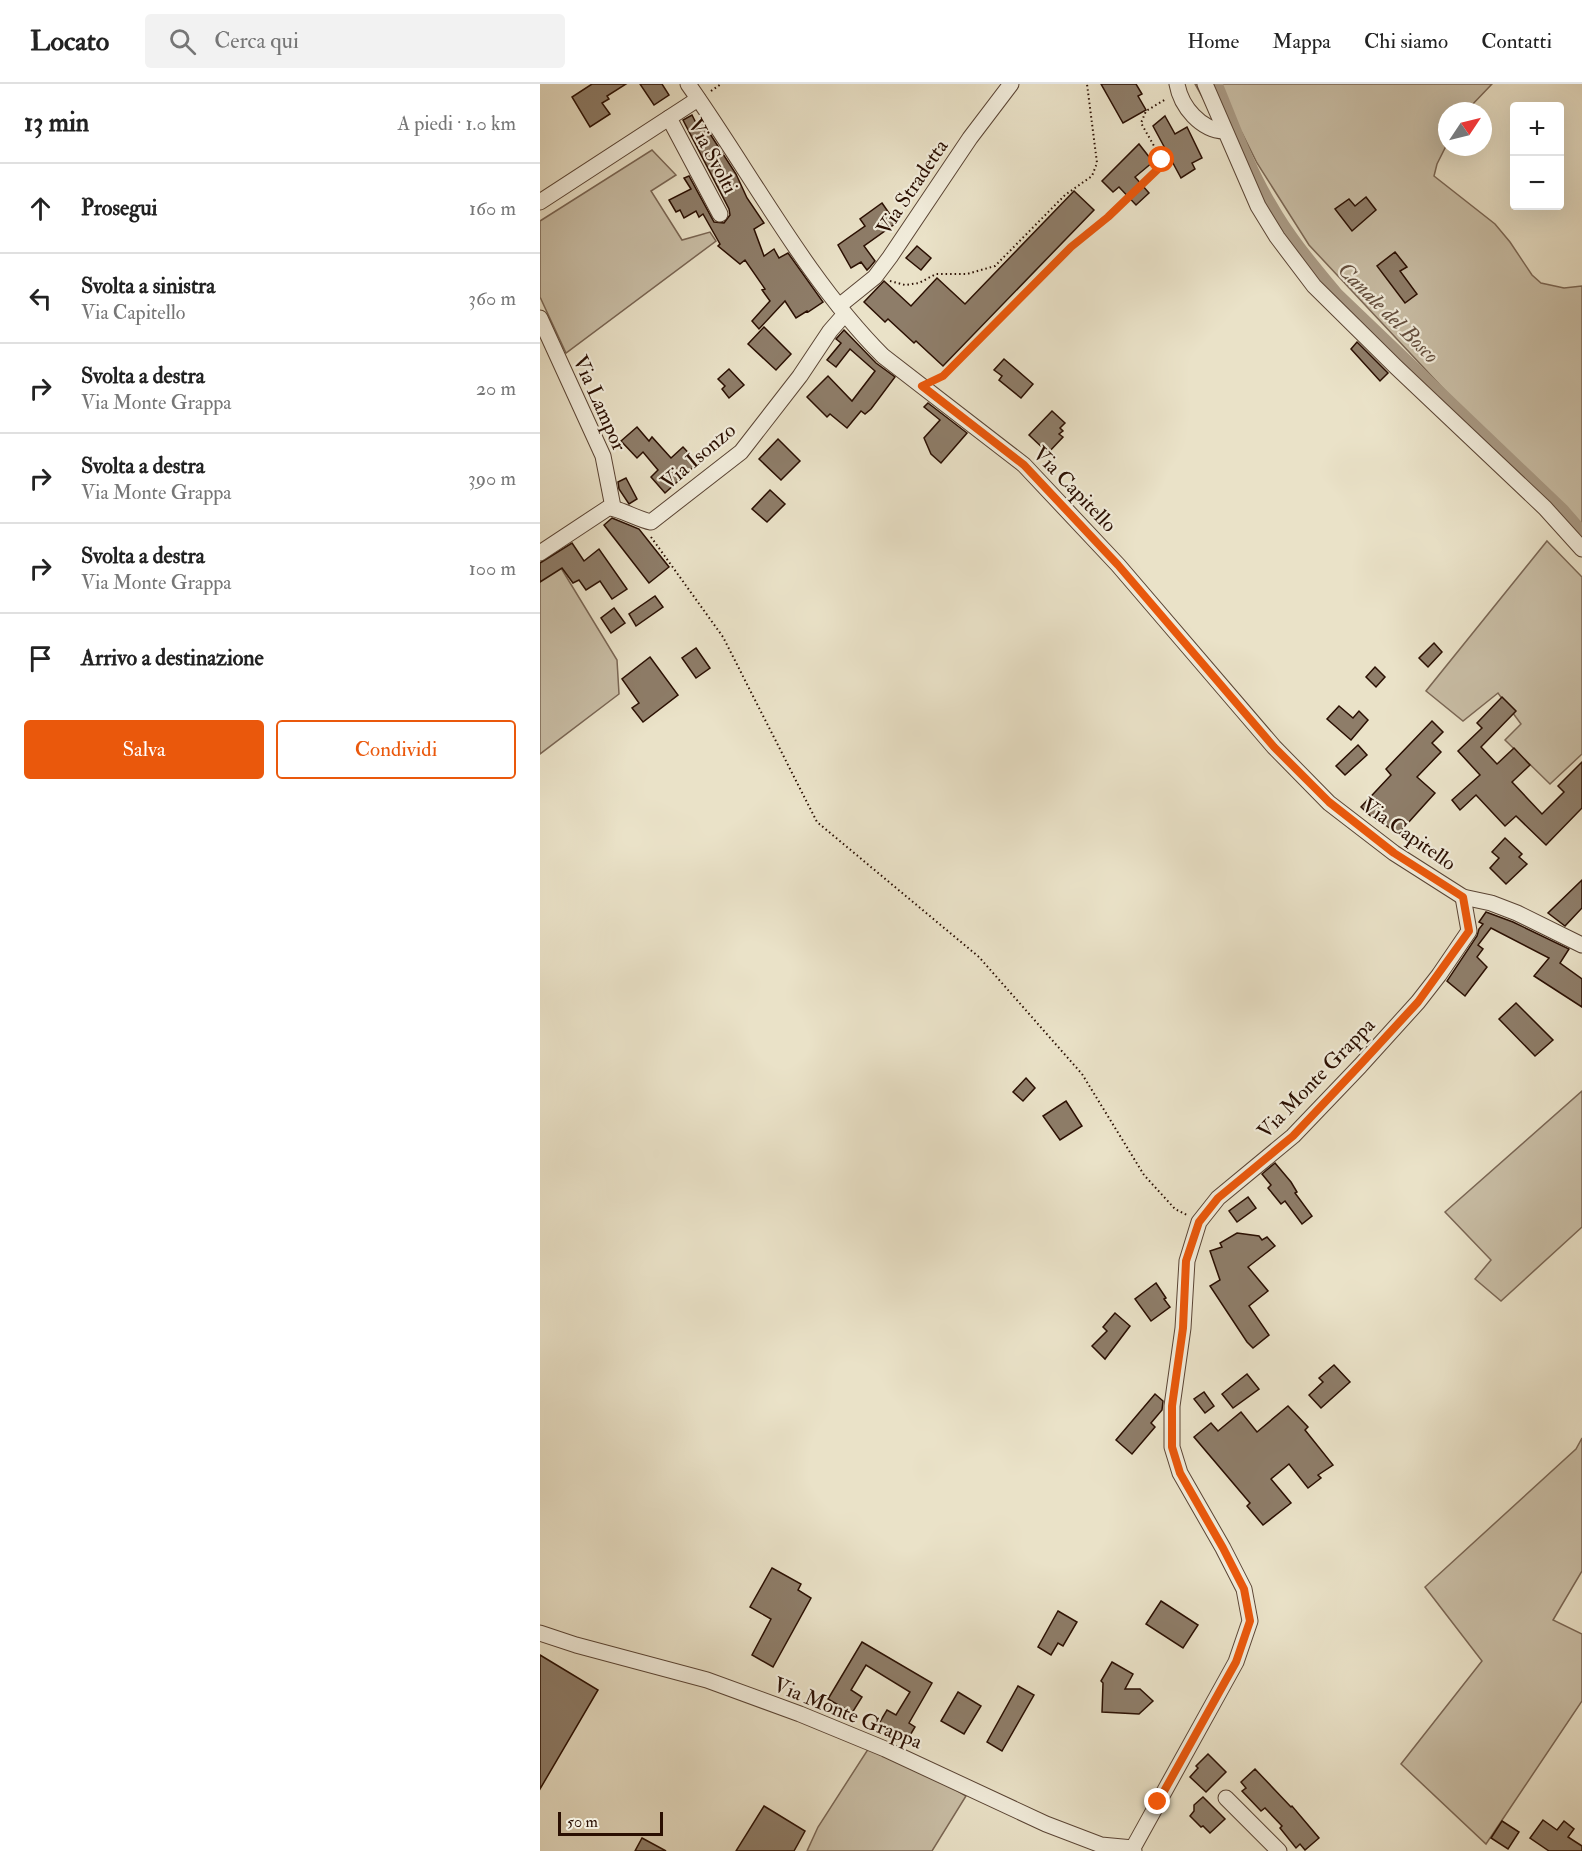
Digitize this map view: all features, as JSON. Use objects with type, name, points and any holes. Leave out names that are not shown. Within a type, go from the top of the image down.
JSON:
[{"type":"street","name":"Via Capitello","points":[[688,84],[842,310],[883,356],[1024,465],[1118,565],[1274,747],[1329,802],[1394,853],[1463,897]]},
{"type":"street","name":"Via Stradetta","points":[[842,310],[890,257],[970,138],[1011,84]]},
{"type":"street","points":[[1205,84],[1258,206],[1277,237],[1314,286],[1434,404],[1545,508],[1582,549]]},
{"type":"street","points":[[1178,87],[1197,121],[1213,130],[1224,131]]},
{"type":"street","name":"Via Svolti","points":[[540,202],[698,99]]},
{"type":"street","name":"Via Svolti","points":[[669,118],[720,214]]},
{"type":"street","name":"Via Isonzo","points":[[638,520],[651,522],[741,452],[800,376],[842,310]]},
{"type":"street","name":"Via Lampor","points":[[540,318],[603,456],[613,507]]},
{"type":"street","points":[[540,554],[603,510],[613,507],[638,520]]},
{"type":"street","points":[[1463,897],[1491,903],[1517,913],[1582,945]]},
{"type":"street","name":"Via Monte Grappa","points":[[540,1633],[576,1646],[707,1680],[800,1714],[885,1749],[1046,1824],[1101,1845],[1134,1849],[1236,1662],[1250,1621],[1244,1589],[1180,1473],[1172,1447],[1172,1406],[1183,1328],[1186,1261],[1199,1222],[1218,1198],[1293,1136],[1418,1002],[1469,931],[1463,897]]},
{"type":"street","points":[[1226,1798],[1279,1851]]},
{"type":"path","points":[[874,277],[905,285],[920,284],[936,274],[967,274],[995,266],[1065,195],[1092,176],[1096,163],[1087,84]]},
{"type":"path","points":[[922,386],[943,376],[1071,247],[1108,217],[1159,168],[1162,160],[1141,123],[1146,111],[1162,103],[1178,87]]},
{"type":"path","points":[[638,520],[723,637],[817,822],[979,957],[1082,1074],[1144,1175],[1175,1209],[1199,1222]]},
{"type":"shaded area","points":[[1195,84],[1492,84],[1475,102],[1438,102],[1438,156],[1441,156],[1434,176],[1495,224],[1532,275],[1541,283],[1564,288],[1582,286],[1582,532],[1534,477],[1467,414],[1309,245],[1257,163],[1242,133],[1225,116],[1213,116]]},
{"type":"shaded area","points":[[652,150],[676,175],[651,191],[682,240],[710,232],[716,241],[566,353],[540,297],[540,221]]},
{"type":"shaded area","points":[[1547,541],[1582,577],[1582,754],[1550,784],[1505,740],[1521,724],[1498,693],[1463,721],[1426,691]]},
{"type":"shaded area","points":[[558,563],[617,660],[619,694],[540,754],[540,575]]},
{"type":"shaded area","points":[[1582,1091],[1582,1227],[1501,1301],[1475,1279],[1491,1260],[1445,1212]]},
{"type":"shaded area","points":[[1582,1438],[1582,1571],[1553,1620],[1582,1634],[1582,1701],[1486,1844],[1401,1764],[1482,1661],[1425,1587],[1576,1449]]},
{"type":"shaded area","points":[[874,1740],[966,1796],[932,1851],[807,1851],[818,1827]]},
{"type":"building","points":[[592,84],[626,84],[607,96],[609,99],[602,103],[610,114],[590,127],[572,97]]},
{"type":"building","points":[[640,84],[662,84],[669,95],[654,105]]},
{"type":"building","points":[[1101,84],[1136,84],[1142,94],[1138,96],[1146,110],[1123,123]]},
{"type":"building","points":[[692,115],[697,125],[703,123],[764,223],[754,229],[764,256],[774,249],[779,258],[788,253],[823,302],[808,312],[796,318],[785,301],[759,329],[752,321],[770,301],[762,290],[765,289],[745,260],[740,264],[718,246],[720,244],[703,214],[699,217],[696,211],[684,218],[680,210],[676,212],[669,200],[691,189],[684,178],[689,176],[714,222],[724,223],[730,215],[683,120]]},
{"type":"building","points":[[1165,116],[1175,134],[1187,127],[1202,158],[1192,163],[1195,169],[1181,178],[1153,126]]},
{"type":"building","points":[[1139,144],[1153,162],[1135,177],[1149,193],[1136,205],[1119,187],[1113,192],[1102,181]]},
{"type":"building","points":[[1074,191],[1094,210],[943,366],[916,341],[914,343],[888,319],[885,322],[864,302],[884,281],[911,306],[937,278],[965,304]]},
{"type":"building","points":[[1366,197],[1376,210],[1352,231],[1335,209],[1349,199],[1355,206]]},
{"type":"building","points":[[882,203],[896,223],[864,246],[875,261],[867,270],[861,262],[851,268],[838,245],[865,226],[860,219]]},
{"type":"building","points":[[917,246],[931,258],[921,270],[906,258]]},
{"type":"building","points":[[1395,252],[1407,267],[1400,271],[1417,294],[1405,303],[1377,266]]},
{"type":"building","points":[[764,327],[791,354],[776,370],[748,344]]},
{"type":"building","points":[[844,330],[876,363],[895,377],[871,409],[865,414],[861,411],[847,428],[830,414],[827,417],[807,397],[828,376],[852,401],[875,371],[850,349],[836,367],[827,360],[841,343],[836,339]]},
{"type":"building","points":[[1357,342],[1388,373],[1380,381],[1351,349]]},
{"type":"building","points":[[1004,359],[1033,384],[1021,398],[999,380],[1002,376],[994,370]]},
{"type":"building","points":[[729,369],[744,385],[729,398],[722,389],[725,386],[718,379]]},
{"type":"building","points":[[928,403],[967,433],[941,463],[931,454],[924,438],[940,420],[924,407]]},
{"type":"building","points":[[1052,411],[1065,423],[1060,428],[1063,431],[1059,434],[1063,437],[1048,453],[1029,435]]},
{"type":"building","points":[[637,427],[649,441],[652,437],[671,458],[683,447],[698,463],[665,493],[651,477],[658,470],[643,452],[637,458],[621,441]]},
{"type":"building","points":[[778,439],[800,461],[781,480],[759,459]]},
{"type":"building","points":[[626,478],[637,499],[629,504],[619,489],[618,482]]},
{"type":"building","points":[[770,490],[785,504],[767,522],[752,509]]},
{"type":"building","points":[[612,518],[639,529],[669,567],[649,583],[604,525]]},
{"type":"building","points":[[572,543],[584,561],[599,549],[627,589],[612,599],[600,581],[586,590],[579,580],[573,583],[562,568],[540,582],[540,563]]},
{"type":"building","points":[[655,596],[663,607],[636,626],[629,614]]},
{"type":"building","points":[[614,608],[625,623],[611,633],[601,618]]},
{"type":"building","points":[[1434,643],[1442,652],[1428,667],[1419,658]]},
{"type":"building","points":[[696,648],[710,668],[696,678],[682,658]]},
{"type":"building","points":[[650,657],[678,695],[643,722],[632,708],[639,703],[622,679]]},
{"type":"building","points":[[1375,667],[1385,677],[1376,687],[1366,677]]},
{"type":"building","points":[[1502,697],[1516,711],[1481,747],[1497,764],[1514,748],[1530,765],[1512,782],[1542,814],[1564,792],[1558,786],[1582,762],[1582,808],[1546,845],[1516,816],[1505,826],[1476,795],[1460,810],[1452,800],[1480,775],[1458,751],[1482,728],[1477,723]]},
{"type":"building","points":[[1339,706],[1353,718],[1359,711],[1368,720],[1351,740],[1327,719]]},
{"type":"building","points":[[1432,721],[1443,732],[1432,743],[1441,752],[1417,777],[1435,793],[1398,834],[1377,819],[1376,821],[1361,807],[1391,775],[1386,769]]},
{"type":"building","points":[[1358,745],[1367,755],[1345,775],[1336,766]]},
{"type":"building","points":[[1505,838],[1522,854],[1519,857],[1527,864],[1506,884],[1490,868],[1499,858],[1492,852]]},
{"type":"building","points":[[1582,880],[1582,908],[1565,926],[1548,913]]},
{"type":"building","points":[[1486,912],[1513,922],[1569,949],[1560,963],[1582,979],[1582,1007],[1534,976],[1549,958],[1491,928],[1478,945],[1483,949],[1477,957],[1487,967],[1465,996],[1447,981],[1477,936],[1483,924],[1479,922]]},
{"type":"building","points":[[1516,1003],[1553,1040],[1535,1056],[1499,1019]]},
{"type":"building","points":[[1026,1078],[1035,1088],[1023,1101],[1013,1092]]},
{"type":"building","points":[[1066,1101],[1082,1126],[1060,1140],[1043,1116]]},
{"type":"building","points":[[1275,1163],[1291,1182],[1297,1192],[1295,1193],[1312,1216],[1302,1224],[1285,1201],[1281,1204],[1268,1188],[1271,1185],[1262,1174]]},
{"type":"building","points":[[1248,1197],[1256,1208],[1237,1222],[1229,1211]]},
{"type":"building","points":[[1237,1233],[1259,1236],[1262,1240],[1267,1237],[1275,1246],[1248,1267],[1268,1291],[1249,1306],[1269,1335],[1253,1348],[1210,1286],[1220,1280],[1210,1251],[1222,1247],[1220,1243]]},
{"type":"building","points":[[1156,1283],[1170,1307],[1151,1321],[1135,1299]]},
{"type":"building","points":[[1115,1313],[1130,1326],[1105,1359],[1092,1346],[1107,1331],[1103,1327]]},
{"type":"building","points":[[1334,1365],[1350,1382],[1321,1408],[1309,1395],[1323,1382],[1319,1378]]},
{"type":"building","points":[[1247,1374],[1259,1389],[1233,1408],[1222,1394]]},
{"type":"building","points":[[1204,1392],[1214,1406],[1205,1413],[1194,1399]]},
{"type":"building","points":[[1155,1394],[1163,1401],[1162,1410],[1151,1423],[1155,1427],[1132,1454],[1116,1440]]},
{"type":"building","points":[[1288,1406],[1308,1427],[1305,1430],[1333,1465],[1318,1475],[1321,1478],[1308,1488],[1289,1464],[1271,1479],[1291,1503],[1263,1525],[1247,1506],[1250,1503],[1194,1437],[1211,1423],[1218,1431],[1241,1412],[1257,1432]]},
{"type":"building","points":[[772,1568],[801,1584],[798,1590],[811,1598],[773,1667],[752,1655],[771,1619],[750,1607]]},
{"type":"building","points":[[1161,1601],[1198,1625],[1183,1648],[1146,1624]]},
{"type":"building","points":[[1058,1611],[1077,1622],[1063,1646],[1058,1643],[1051,1655],[1038,1647]]},
{"type":"building","points":[[862,1642],[932,1683],[909,1723],[915,1727],[906,1742],[878,1725],[887,1710],[896,1715],[910,1692],[866,1665],[851,1690],[862,1697],[852,1713],[828,1699]]},
{"type":"building","points":[[540,1655],[598,1690],[540,1789]]},
{"type":"building","points":[[1112,1662],[1133,1674],[1125,1689],[1140,1689],[1153,1701],[1139,1714],[1102,1712],[1103,1683],[1101,1681]]},
{"type":"building","points":[[1018,1686],[1034,1695],[1002,1751],[987,1742]]},
{"type":"building","points":[[958,1692],[981,1706],[964,1734],[941,1721]]},
{"type":"building","points":[[1208,1754],[1226,1772],[1206,1792],[1190,1777],[1198,1768],[1196,1766]]},
{"type":"building","points":[[1255,1769],[1292,1806],[1319,1838],[1305,1850],[1300,1844],[1296,1848],[1280,1828],[1282,1826],[1265,1808],[1261,1811],[1242,1791],[1246,1788],[1241,1782]]},
{"type":"building","points":[[1203,1797],[1225,1819],[1210,1833],[1190,1816],[1194,1811],[1194,1805]]},
{"type":"building","points":[[764,1806],[805,1831],[794,1851],[736,1851]]},
{"type":"building","points":[[1543,1820],[1557,1830],[1564,1821],[1574,1829],[1568,1837],[1582,1846],[1582,1851],[1549,1851],[1530,1838]]},
{"type":"building","points":[[1502,1821],[1519,1832],[1508,1849],[1491,1838]]},
{"type":"building","points":[[642,1838],[666,1851],[635,1851]]},
{"type":"waterway","name":"Canale del Bosco","points":[[1215,84],[1240,146],[1262,192],[1277,218],[1318,273],[1336,295],[1562,511],[1582,534]]},
{"type":"route","points":[[1158,1802],[1236,1662],[1250,1621],[1244,1589],[1180,1473],[1172,1447],[1172,1406],[1183,1328],[1186,1261],[1199,1222],[1218,1198],[1293,1136],[1359,1066],[1418,1002],[1469,931],[1463,897],[1394,853],[1329,802],[1274,747],[1118,565],[1024,465],[922,386],[943,376],[1071,247],[1108,217],[1159,168],[1162,160]]}]
